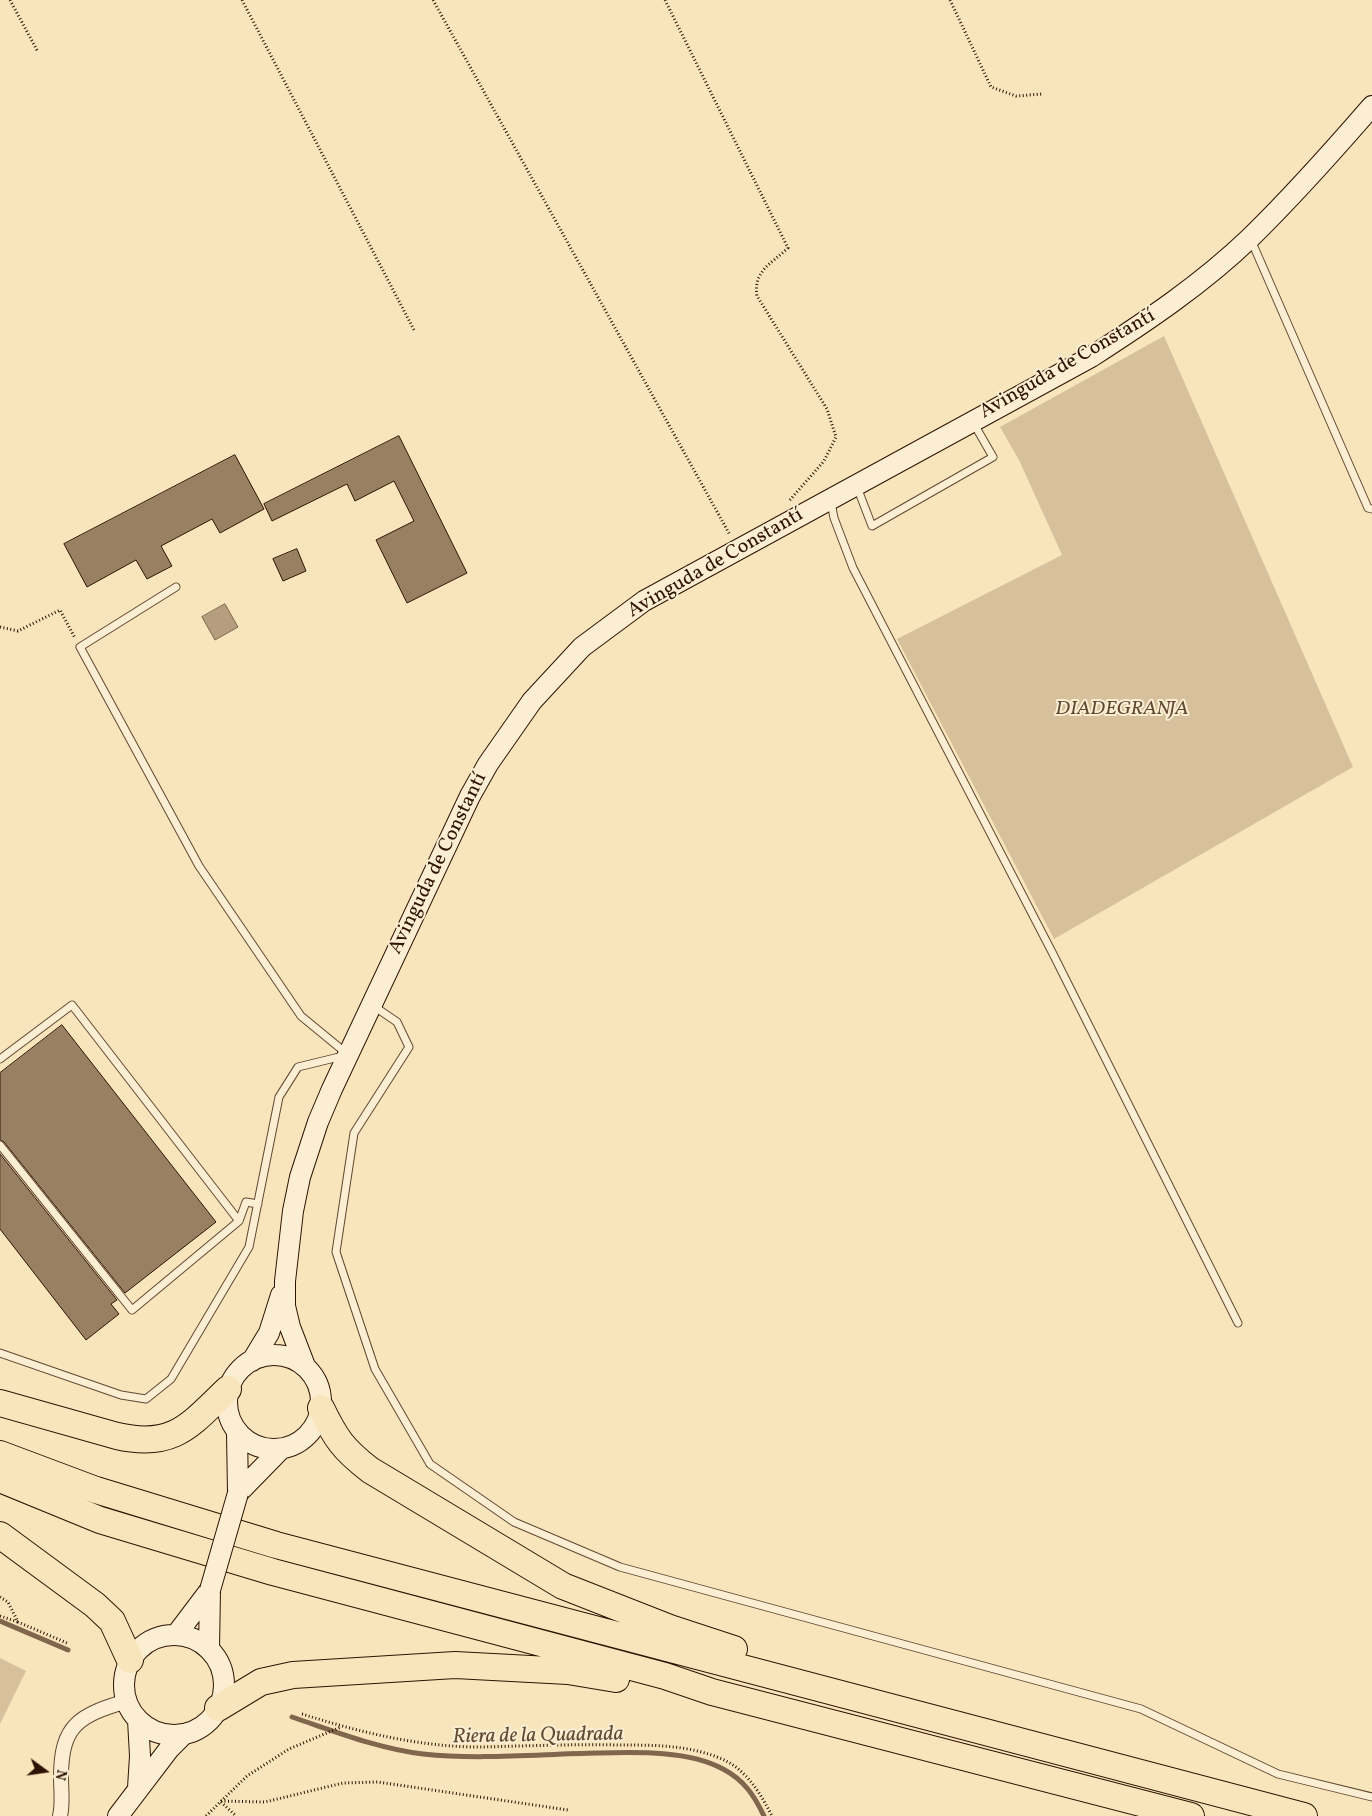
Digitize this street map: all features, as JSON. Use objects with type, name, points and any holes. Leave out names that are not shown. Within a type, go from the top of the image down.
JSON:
[{"type":"highway","points":[[0,1403],[116,1436],[135,1440],[155,1439],[174,1435],[191,1424],[228,1388]]},
{"type":"highway","points":[[321,1408],[336,1438],[347,1453],[370,1470],[564,1586],[670,1628],[981,1732]]},
{"type":"highway","points":[[0,1454],[96,1490],[276,1545],[1304,1816]]},
{"type":"highway","points":[[0,1479],[100,1520],[273,1572],[655,1674],[712,1692],[1191,1816]]},
{"type":"highway","points":[[0,1536],[57,1576],[106,1616],[122,1638],[130,1660]]},
{"type":"highway","points":[[218,1708],[261,1682],[275,1678],[455,1665],[568,1671],[712,1692]]},
{"type":"main road","name":"Avinguda de Constantí","points":[[285,1281],[293,1211],[300,1177],[318,1122],[371,1004],[470,796],[488,764],[532,701],[590,641],[644,601],[1091,357],[1155,315],[1203,279],[1250,238],[1319,166],[1372,106]]},
{"type":"main road","points":[[252,1360],[269,1333],[285,1281]]},
{"type":"main road","points":[[285,1281],[285,1306],[290,1327],[305,1366]]},
{"type":"main road","points":[[276,1354],[292,1358],[305,1366],[315,1378],[321,1392],[321,1408],[317,1423],[308,1436],[295,1445],[280,1450],[264,1449],[250,1443],[238,1433],[230,1420],[226,1404],[228,1388],[235,1374],[260,1356],[276,1354]]},
{"type":"main road","points":[[208,1649],[210,1590],[238,1493],[238,1433]]},
{"type":"main road","points":[[238,1493],[280,1450]]},
{"type":"main road","points":[[176,1635],[210,1590]]},
{"type":"main road","points":[[118,1816],[169,1749],[184,1734],[210,1720],[218,1708],[223,1693],[223,1677],[218,1662],[208,1649],[199,1642],[176,1635],[162,1636],[150,1641],[139,1649],[130,1660],[124,1680],[127,1701],[138,1720],[152,1730],[168,1734],[184,1734]]},
{"type":"main road","points":[[138,1720],[140,1756],[138,1788]]},
{"type":"street","points":[[60,1816],[61,1756],[68,1735],[76,1723],[92,1711],[127,1701]]},
{"type":"lane","points":[[1250,238],[1368,508],[1372,509]]},
{"type":"lane","points":[[856,484],[872,526],[993,457],[972,422]]},
{"type":"lane","points":[[830,499],[834,518],[853,568],[1052,954],[1238,1323]]},
{"type":"lane","points":[[176,586],[80,648],[198,866],[301,1016],[348,1055]]},
{"type":"lane","points":[[371,1004],[397,1022],[410,1046],[354,1133],[336,1252],[375,1369],[430,1464],[514,1522],[620,1567],[1141,1710],[1278,1774],[1372,1797]]},
{"type":"lane","points":[[0,1059],[72,1005],[238,1221]]},
{"type":"lane","points":[[0,1353],[121,1395],[146,1398],[171,1379],[249,1247],[279,1097],[298,1067],[348,1055]]},
{"type":"lane","points":[[0,1145],[132,1310],[238,1221],[246,1202],[258,1204]]},
{"type":"path","points":[[10,0],[38,52]]},
{"type":"path","points":[[242,0],[414,330]]},
{"type":"path","points":[[433,0],[737,549]]},
{"type":"path","points":[[665,0],[788,248],[760,273],[755,284],[757,296],[827,409],[836,437],[824,461],[780,512],[785,523]]},
{"type":"path","points":[[950,0],[991,87],[1016,96],[1042,94]]},
{"type":"path","points":[[0,627],[18,631],[60,610],[80,648]]},
{"type":"path","points":[[0,1597],[8,1602],[18,1622]]},
{"type":"path","points":[[0,1616],[67,1643]]},
{"type":"path","points":[[302,1714],[342,1727],[434,1744],[684,1748],[718,1757],[739,1770],[757,1787],[772,1816]]},
{"type":"path","points":[[206,1816],[247,1776],[290,1749],[342,1727]]},
{"type":"path","points":[[221,1801],[265,1802],[343,1783],[378,1782],[568,1810]]},
{"type":"path","points":[[221,1801],[236,1816]]},
{"type":"green space","name":"DIADEGRANJA","points":[[1164,336],[1353,767],[1054,939],[897,639],[1062,555],[1019,460],[1000,427]]},
{"type":"green space","points":[[0,1658],[26,1671],[0,1724]]},
{"type":"shaded area","points":[[225,604],[238,627],[215,640],[202,617]]},
{"type":"building","points":[[399,436],[467,573],[407,603],[376,540],[414,521],[394,481],[355,501],[347,484],[272,521],[264,504]]},
{"type":"building","points":[[235,455],[264,509],[220,533],[212,519],[161,546],[172,566],[147,579],[136,560],[87,587],[64,544]]},
{"type":"building","points":[[297,549],[306,571],[283,581],[273,559]]},
{"type":"building","points":[[62,1025],[216,1222],[125,1293],[4,1142],[0,1140],[0,1073]]},
{"type":"building","points":[[0,1154],[117,1300],[111,1304],[119,1314],[86,1340],[0,1229]]},
{"type":"waterway","name":"Riera de la Quadrada","points":[[0,1621],[68,1650]]},
{"type":"waterway","name":"Riera de la Quadrada","points":[[292,1717],[373,1744],[423,1754],[488,1757],[645,1753],[694,1758],[723,1769],[737,1778],[752,1795],[764,1816]]}]
